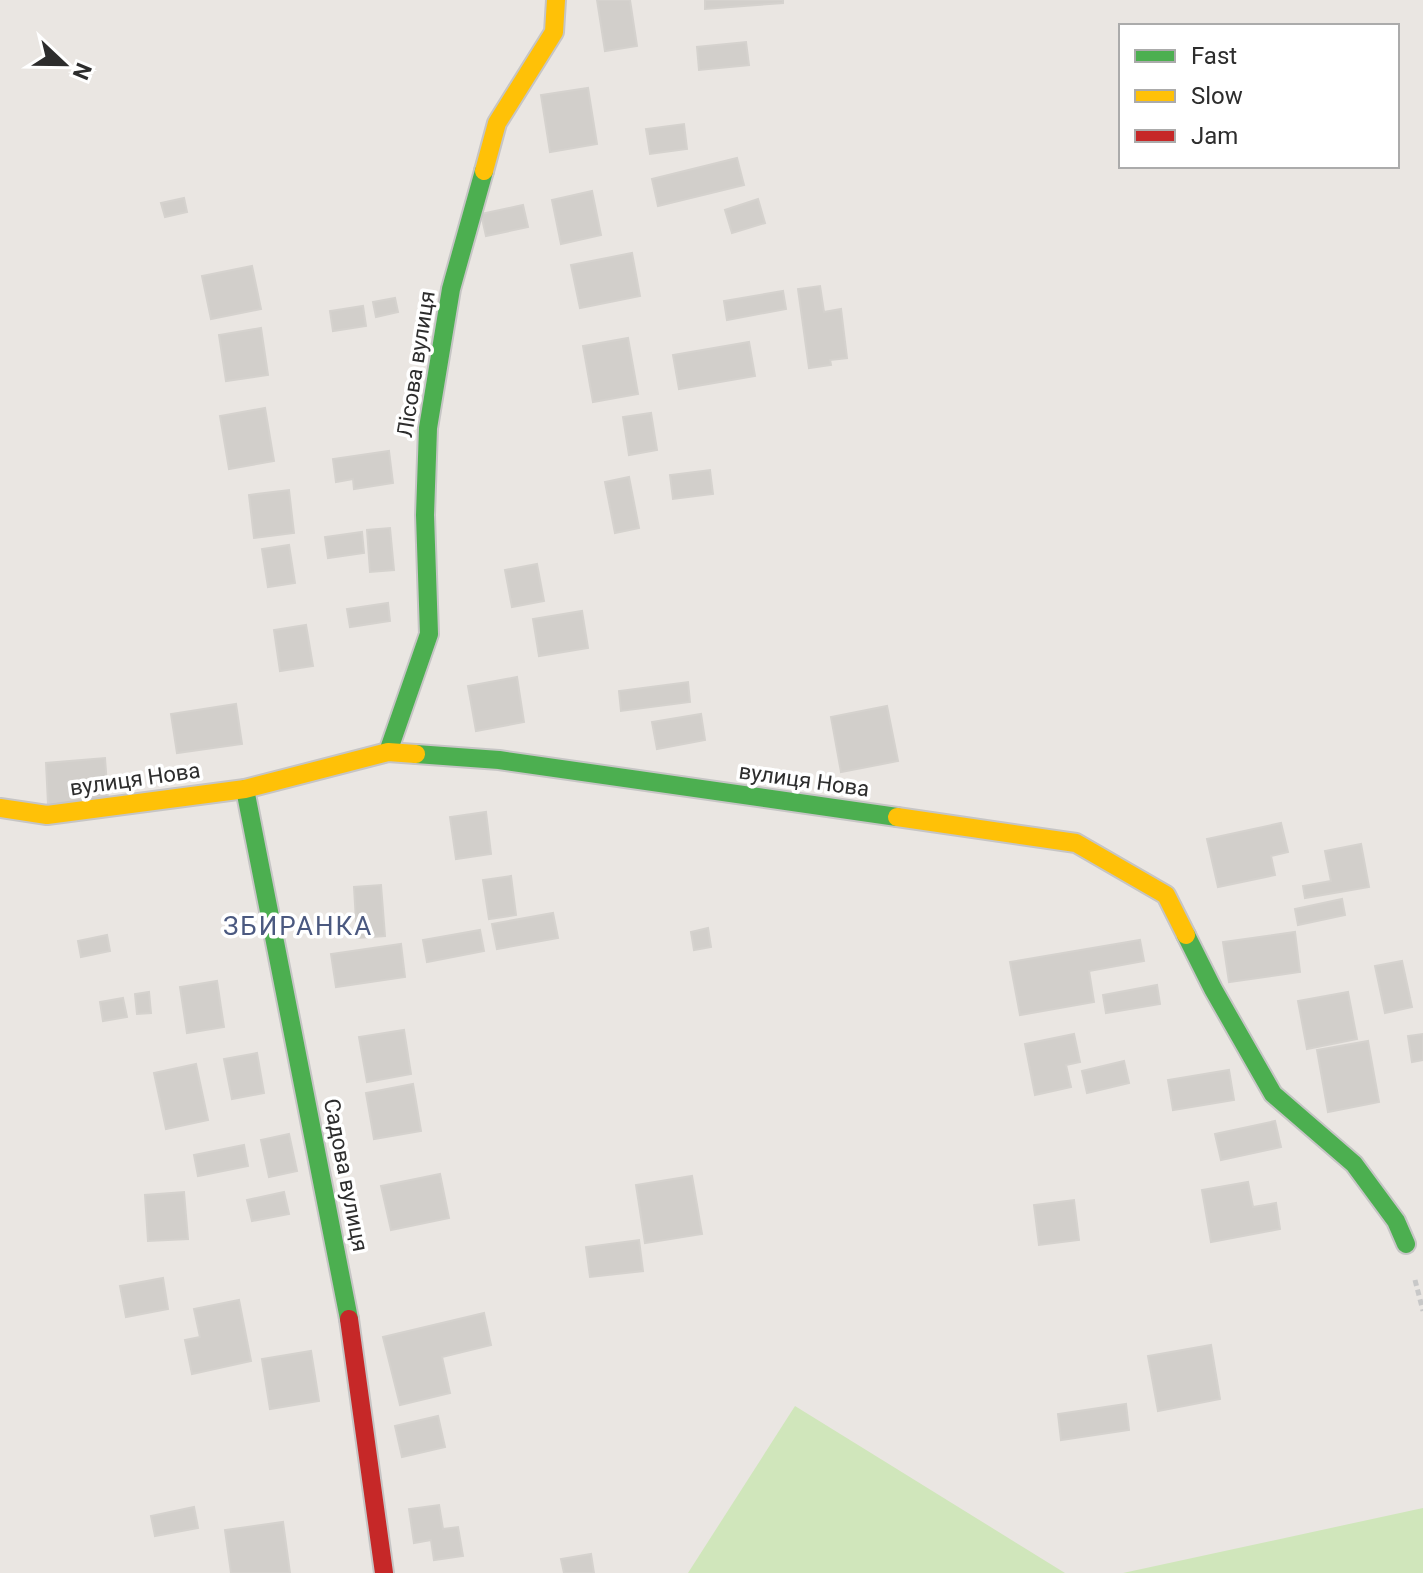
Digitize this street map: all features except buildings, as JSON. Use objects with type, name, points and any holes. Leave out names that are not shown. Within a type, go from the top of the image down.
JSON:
[{"type":"street","name":"Лісова вулиця","points":[[388,752],[429,634],[425,515],[428,428],[451,289],[497,123],[554,32],[556,0]]},
{"type":"street","name":"вулиця Нова","points":[[0,808],[47,815],[245,789],[388,752],[499,760],[1076,843],[1166,895],[1213,989],[1273,1094],[1354,1164],[1396,1221],[1406,1244]]},
{"type":"street","name":"Садова вулиця","points":[[245,789],[353,1339],[384,1573]]},
{"type":"green space","points":[[795,1406],[1065,1573],[688,1573]]},
{"type":"green space","points":[[1423,1508],[1423,1573],[1123,1573]]},
{"type":"traffic: fast","points":[[388,752],[429,634],[425,515],[428,428],[451,289],[484,171]]},
{"type":"traffic: fast","points":[[416,754],[499,760],[897,817]]},
{"type":"traffic: fast","points":[[245,789],[349,1319]]},
{"type":"traffic: fast","points":[[1186,935],[1273,1094],[1354,1164],[1396,1221],[1406,1244]]},
{"type":"traffic: slow","points":[[484,171],[497,123],[554,32],[556,0]]},
{"type":"traffic: slow","points":[[0,808],[47,815],[245,789],[388,752],[416,754]]},
{"type":"traffic: slow","points":[[897,817],[1076,843],[1166,895],[1186,935]]},
{"type":"traffic: jam","points":[[349,1319],[384,1573]]},
{"type":"district","name":"ЗБИРАНКА","points":[[298,926]]}]
